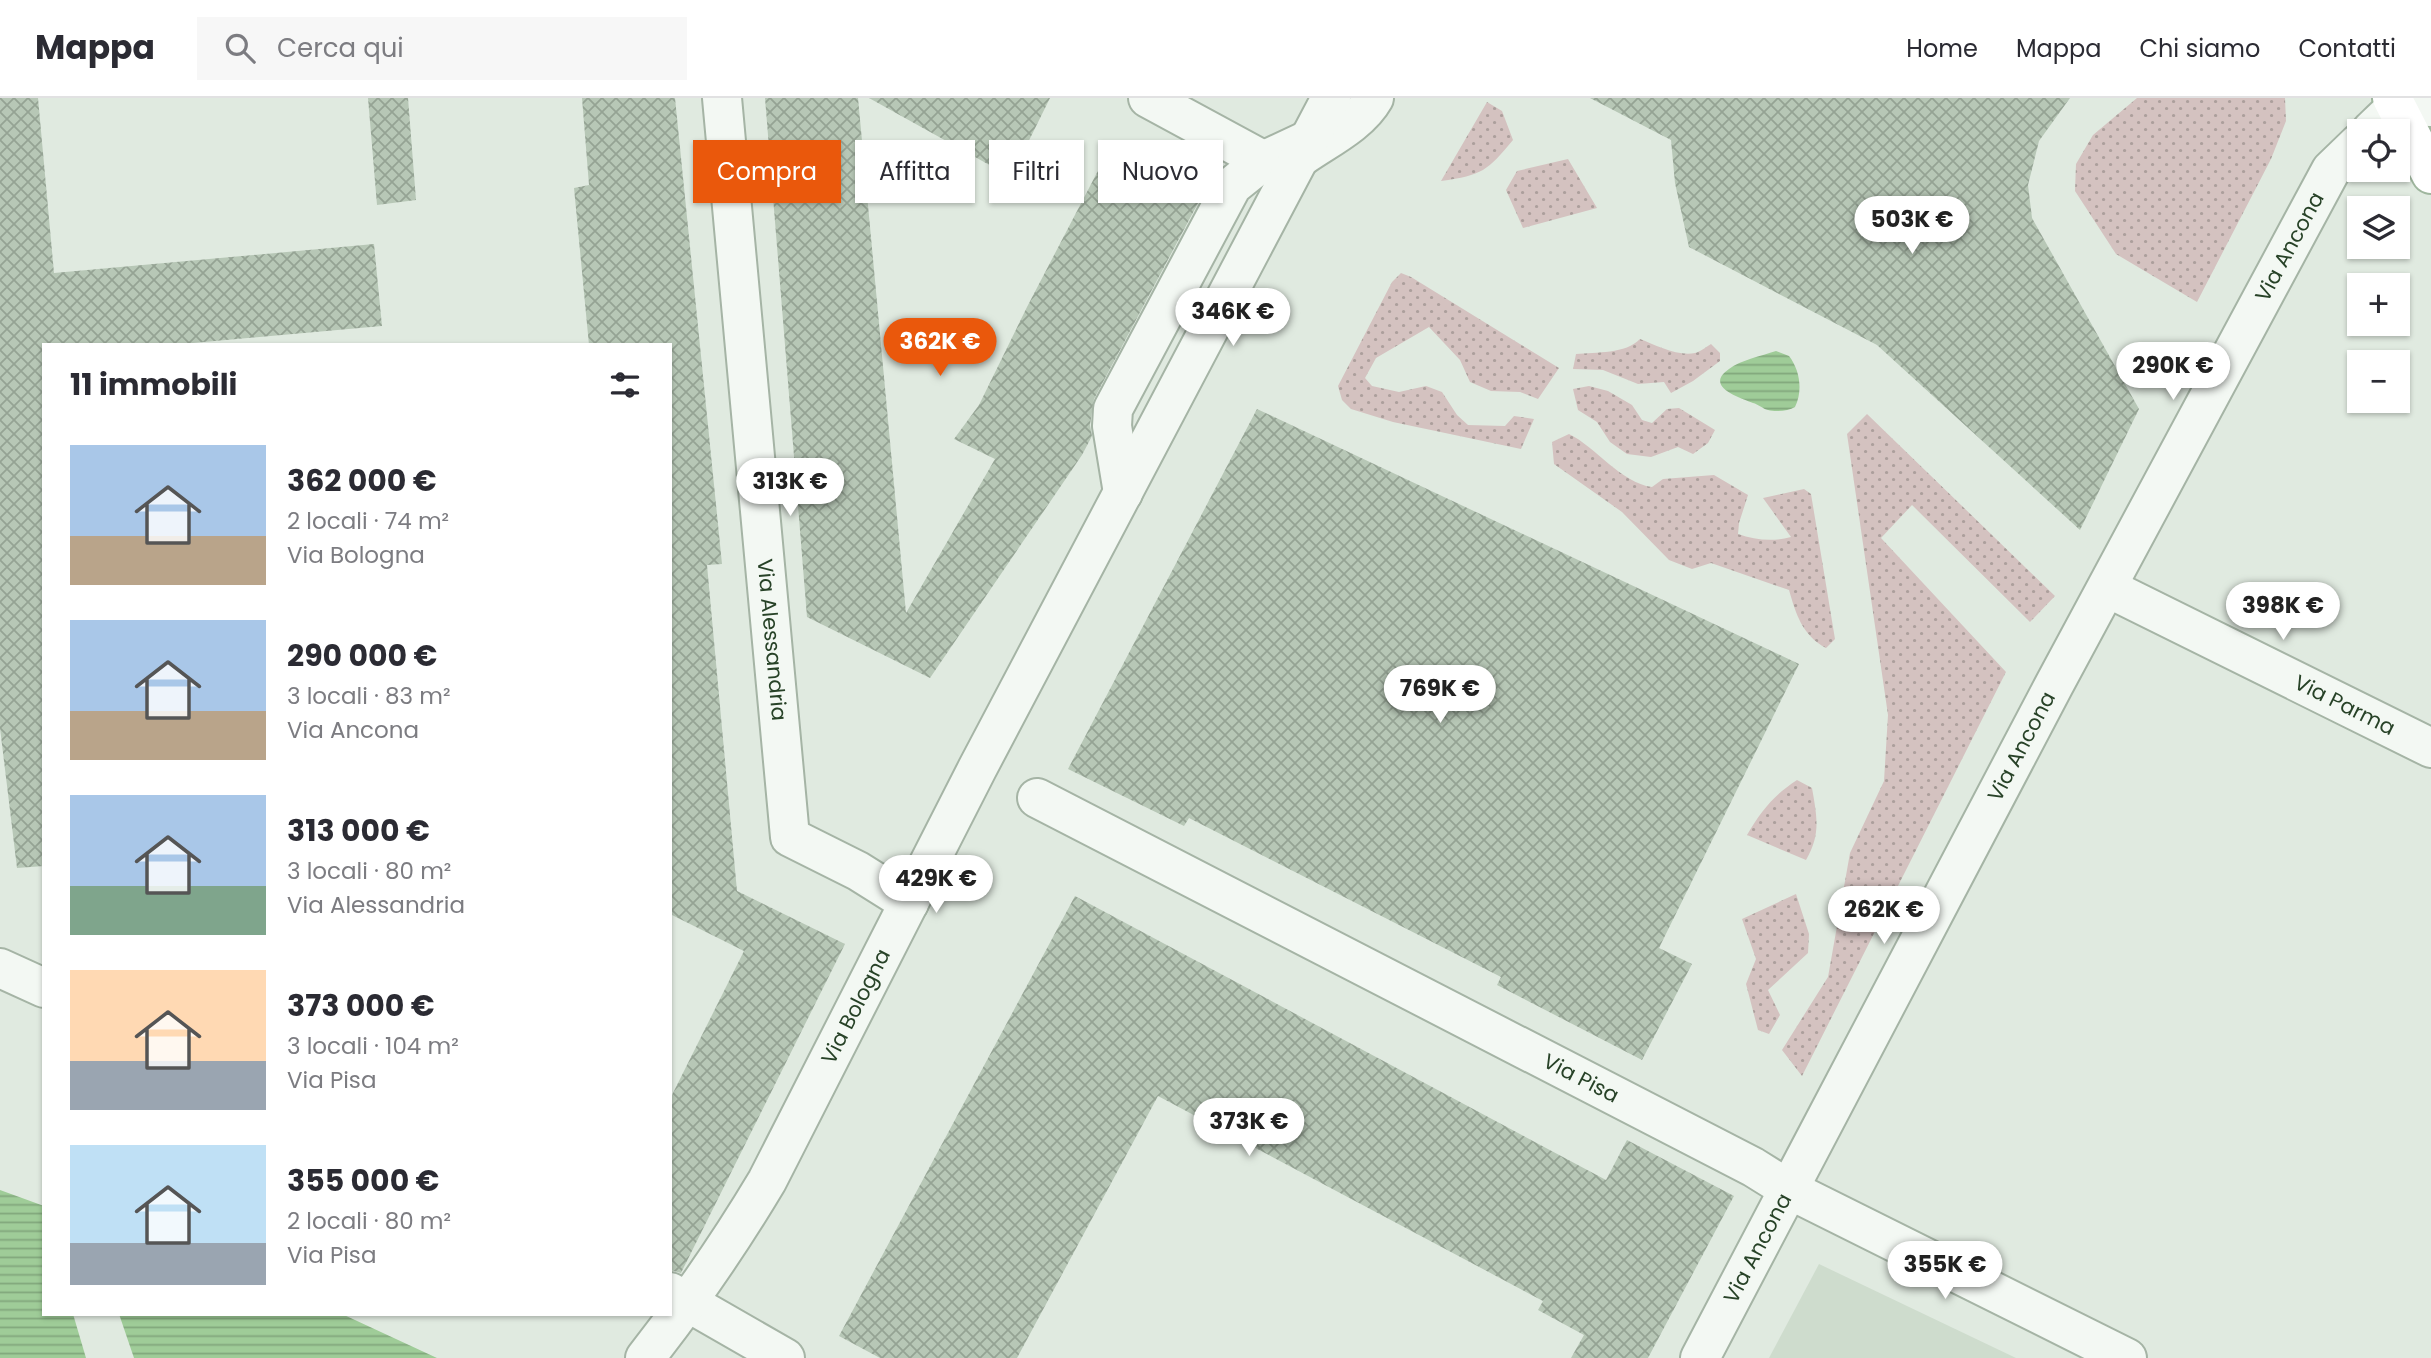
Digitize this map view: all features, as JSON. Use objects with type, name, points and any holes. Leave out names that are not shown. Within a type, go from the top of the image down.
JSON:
[{"type":"main road","points":[[2398,111],[2430,171]]},
{"type":"street","name":"Via Alessandria","points":[[722,98],[790,837],[858,871],[909,903]]},
{"type":"street","points":[[1147,98],[1291,158]]},
{"type":"street","name":"Via Bologna","points":[[680,1297],[732,1240],[767,1181],[1123,493],[1291,158],[1331,98]]},
{"type":"street","name":"Via Bologna","points":[[1291,158],[1336,135],[1370,106],[1374,98]]},
{"type":"street","name":"Via Ancona","points":[[1700,1358],[2054,685],[2331,170],[2347,155]]},
{"type":"street","name":"Via Parma","points":[[2108,588],[2431,748]]},
{"type":"street","name":"Via Pisa","points":[[1037,798],[1753,1167],[1790,1190],[2127,1358]]},
{"type":"street","points":[[0,968],[42,987]]},
{"type":"street","points":[[680,1297],[785,1358]]},
{"type":"street","name":"Via Bologna","points":[[645,1358],[669,1316]]},
{"type":"shaded area","points":[[2137,98],[2285,98],[2286,121],[2271,159],[2197,302],[2116,254],[2075,191],[2076,164],[2093,135]]},
{"type":"shaded area","points":[[1487,102],[1502,111],[1513,140],[1497,159],[1483,170],[1441,181]]},
{"type":"shaded area","points":[[1568,159],[1597,208],[1523,228],[1506,190],[1517,171]]},
{"type":"shaded area","points":[[1401,273],[1559,368],[1538,399],[1520,392],[1491,391],[1470,382],[1460,360],[1429,327],[1376,358],[1365,378],[1372,386],[1399,392],[1426,386],[1442,392],[1457,415],[1468,425],[1505,426],[1514,416],[1534,419],[1521,449],[1393,422],[1351,409],[1342,400],[1338,386],[1392,282]]},
{"type":"shaded area","points":[[1640,339],[1667,350],[1689,354],[1711,344],[1720,353],[1720,361],[1671,393],[1664,382],[1638,384],[1603,370],[1573,369],[1576,354],[1619,350]]},
{"type":"shaded area","points":[[1776,351],[1789,356],[1796,368],[1800,388],[1795,407],[1782,411],[1768,410],[1733,395],[1722,386],[1722,375],[1729,369]]},
{"type":"shaded area","points":[[1589,386],[1608,391],[1632,405],[1642,420],[1652,423],[1667,409],[1679,408],[1715,430],[1708,443],[1693,454],[1678,447],[1651,457],[1627,454],[1610,442],[1597,422],[1578,410],[1573,389]]},
{"type":"shaded area","points":[[1867,414],[2055,596],[2030,622],[1912,505],[1881,538],[2006,672],[1802,1076],[1782,1050],[1828,977],[1850,853],[1884,781],[1888,715],[1847,434]]},
{"type":"shaded area","points":[[1569,434],[1619,472],[1641,484],[1652,487],[1663,479],[1714,475],[1748,495],[1738,534],[1751,538],[1771,540],[1791,537],[1763,498],[1804,489],[1811,494],[1835,639],[1826,648],[1811,637],[1797,615],[1789,590],[1711,563],[1692,569],[1669,560],[1622,512],[1554,464],[1552,442]]},
{"type":"shaded area","points":[[1797,780],[1812,788],[1815,808],[1816,833],[1806,860],[1747,835],[1769,804]]},
{"type":"shaded area","points":[[1796,894],[1809,934],[1808,953],[1768,990],[1780,1015],[1769,1034],[1758,1030],[1746,984],[1756,959],[1742,919]]},
{"type":"shaded area","points":[[0,1190],[42,1205],[42,1316],[346,1316],[437,1358],[0,1358]]},
{"type":"shaded area","points":[[1819,1264],[2016,1358],[1769,1358]]},
{"type":"pier","points":[[74,1316],[120,1316],[134,1358],[86,1358]]},
{"type":"building","points":[[0,98],[38,98],[54,273],[374,244],[382,326],[193,343],[42,343],[42,866],[17,868],[0,728]]},
{"type":"building","points":[[368,98],[408,98],[416,200],[377,205]]},
{"type":"building","points":[[582,98],[675,98],[722,564],[707,565],[737,891],[845,944],[681,1273],[672,1271],[672,1095],[744,951],[672,915],[672,343],[589,343],[574,188],[589,185]]},
{"type":"building","points":[[765,98],[858,98],[862,140],[855,140],[855,203],[868,203],[906,613],[995,459],[954,439],[979,405],[1027,307],[1081,203],[1084,203],[1084,198],[1098,171],[1098,203],[1198,203],[1094,399],[1090,425],[1092,436],[1082,455],[930,678],[807,617],[773,203],[841,203],[841,140],[768,140]]},
{"type":"building","points":[[869,98],[1050,98],[1029,140],[989,140],[989,165],[975,157],[975,140],[944,140]]},
{"type":"building","points":[[1590,98],[2070,98],[2039,141],[2028,185],[2032,218],[2139,409],[2080,530],[1877,345],[1689,247],[1675,183],[1671,140]]},
{"type":"building","points":[[1257,409],[1799,664],[1659,948],[1692,964],[1642,1060],[1497,985],[1501,977],[1189,818],[1184,826],[1068,769]]},
{"type":"building","points":[[1075,896],[1606,1180],[1627,1140],[1734,1196],[1648,1358],[1571,1358],[1584,1335],[1538,1310],[1543,1301],[1158,1096],[1017,1358],[880,1358],[839,1336]]}]
